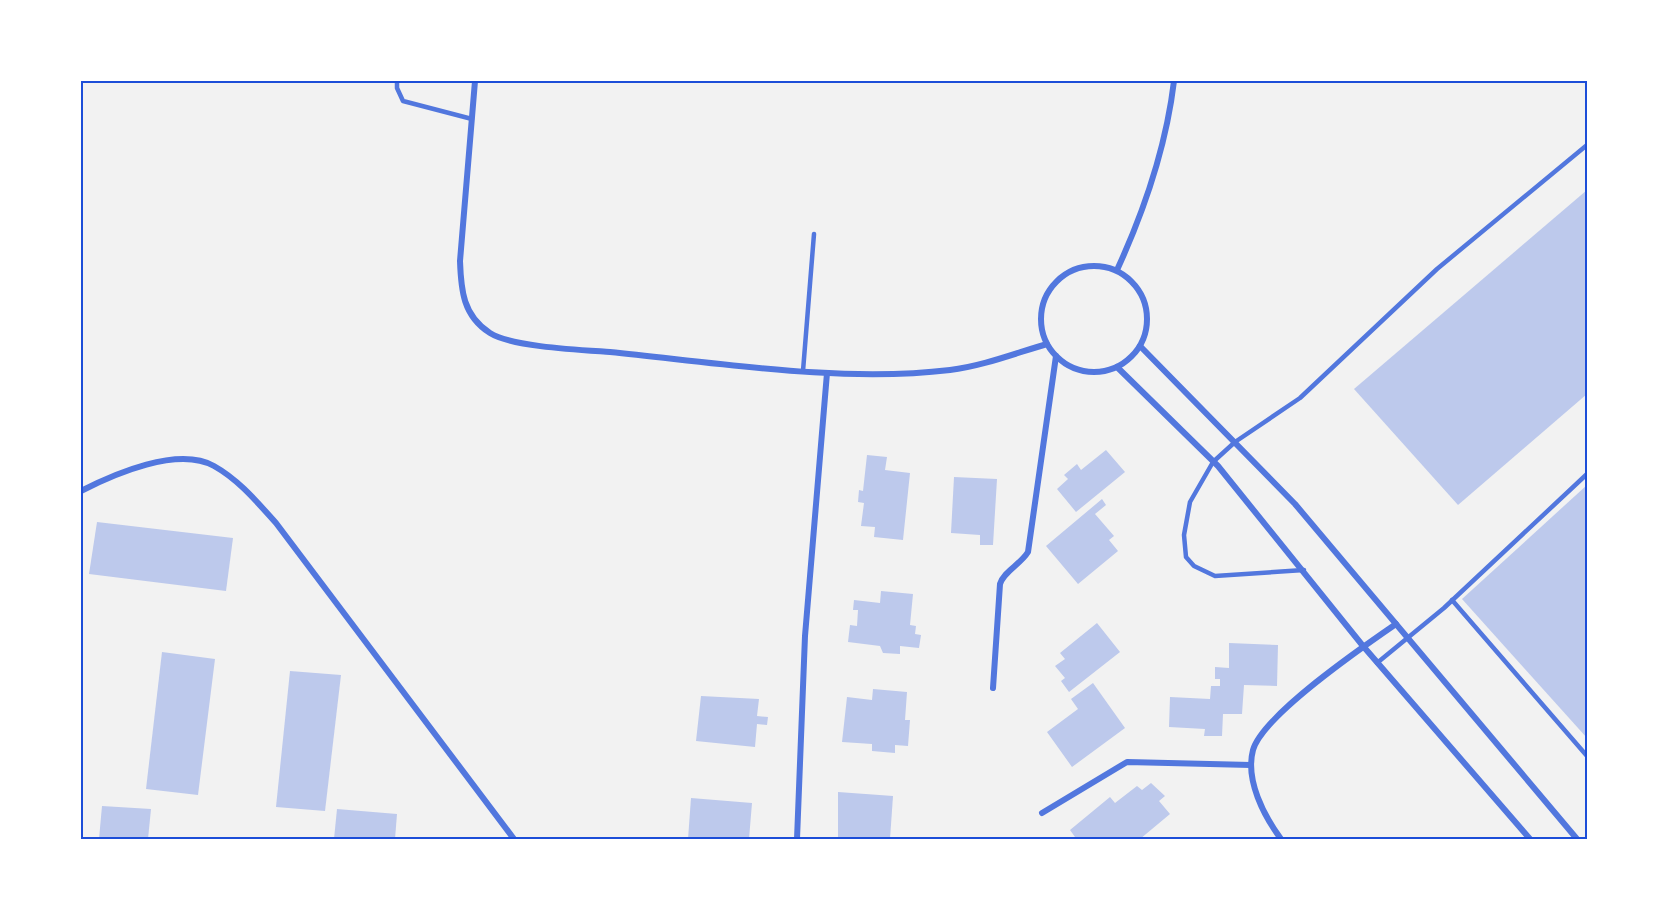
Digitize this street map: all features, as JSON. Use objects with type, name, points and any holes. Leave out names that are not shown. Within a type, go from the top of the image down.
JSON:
[{"type":"street","points":[[476,81],[460,261],[460,286],[467,310],[480,326],[491,334],[507,340],[827,373],[912,373],[951,370],[1047,344]]},
{"type":"street","points":[[1117,270],[1152,185],[1170,115],[1174,81]]},
{"type":"street","points":[[1091,265],[1117,270],[1135,284],[1146,303],[1147,325],[1140,346],[1131,358],[1117,367],[1101,371],[1085,371],[1069,365],[1056,356],[1047,344],[1040,318],[1047,292],[1066,273],[1074,270],[1091,265]]},
{"type":"street","points":[[1140,346],[1295,504],[1577,839]]},
{"type":"street","points":[[993,688],[1000,585],[1002,578],[1022,562],[1028,552],[1056,356]]},
{"type":"street","points":[[1117,367],[1214,462],[1304,570],[1377,663],[1530,839]]},
{"type":"street","points":[[796,839],[805,636],[827,373]]},
{"type":"street","points":[[81,491],[117,472],[154,463],[186,459],[213,464],[243,486],[276,523],[514,839]]},
{"type":"street","points":[[1281,839],[1269,822],[1257,795],[1251,765],[1253,748],[1279,713],[1363,646],[1396,624]]},
{"type":"street","points":[[1042,813],[1127,762],[1251,765]]},
{"type":"lane","points":[[398,81],[397,88],[403,101],[472,119]]},
{"type":"lane","points":[[1304,570],[1215,576],[1194,566],[1186,557],[1186,524],[1190,501],[1214,462],[1235,442],[1300,398],[1437,269],[1587,145]]},
{"type":"lane","points":[[803,370],[814,234]]},
{"type":"lane","points":[[1377,663],[1452,600],[1587,474]]},
{"type":"lane","points":[[1452,600],[1587,756]]},
{"type":"building","points":[[1587,190],[1587,394],[1458,505],[1354,389]]},
{"type":"building","points":[[1106,450],[1125,472],[1076,512],[1057,489],[1068,479],[1064,475],[1077,464],[1081,470]]},
{"type":"building","points":[[867,455],[887,457],[885,470],[910,473],[903,540],[874,537],[875,527],[861,526],[864,503],[858,502],[859,490],[863,491]]},
{"type":"building","points":[[954,477],[997,479],[993,545],[980,545],[980,535],[951,533]]},
{"type":"building","points":[[1587,485],[1587,738],[1462,599]]},
{"type":"building","points":[[1102,499],[1106,505],[1095,514],[1114,536],[1109,540],[1118,551],[1078,584],[1046,546]]},
{"type":"building","points":[[97,522],[233,538],[226,591],[89,574]]},
{"type":"building","points":[[881,591],[913,594],[910,625],[916,626],[915,634],[921,635],[919,648],[900,646],[900,654],[883,653],[880,646],[848,642],[850,625],[857,626],[858,610],[853,610],[854,600],[880,603]]},
{"type":"building","points":[[1097,623],[1120,652],[1069,692],[1061,681],[1065,678],[1055,666],[1065,659],[1060,653]]},
{"type":"building","points":[[1229,643],[1278,645],[1277,686],[1244,685],[1242,714],[1223,714],[1222,736],[1204,736],[1205,729],[1169,727],[1170,697],[1210,699],[1211,686],[1220,686],[1220,679],[1215,679],[1215,667],[1229,668]]},
{"type":"building","points":[[162,652],[215,659],[198,795],[146,789]]},
{"type":"building","points":[[290,671],[341,675],[325,811],[276,807]]},
{"type":"building","points":[[1093,683],[1125,728],[1072,767],[1047,732],[1078,709],[1071,699]]},
{"type":"building","points":[[873,689],[907,692],[905,720],[910,720],[908,746],[895,745],[895,753],[872,751],[872,744],[842,742],[847,697],[872,700]]},
{"type":"building","points":[[701,696],[759,699],[757,716],[768,717],[767,725],[757,724],[755,747],[696,741]]},
{"type":"building","points":[[1151,783],[1165,796],[1159,801],[1170,814],[1140,839],[1073,839],[1075,837],[1070,830],[1110,797],[1115,803],[1137,786],[1142,790]]},
{"type":"building","points":[[838,792],[893,796],[890,839],[838,839]]},
{"type":"building","points":[[691,798],[752,803],[749,839],[688,839]]},
{"type":"building","points":[[102,806],[151,809],[148,839],[99,839]]},
{"type":"building","points":[[337,809],[397,814],[395,839],[334,839]]}]
